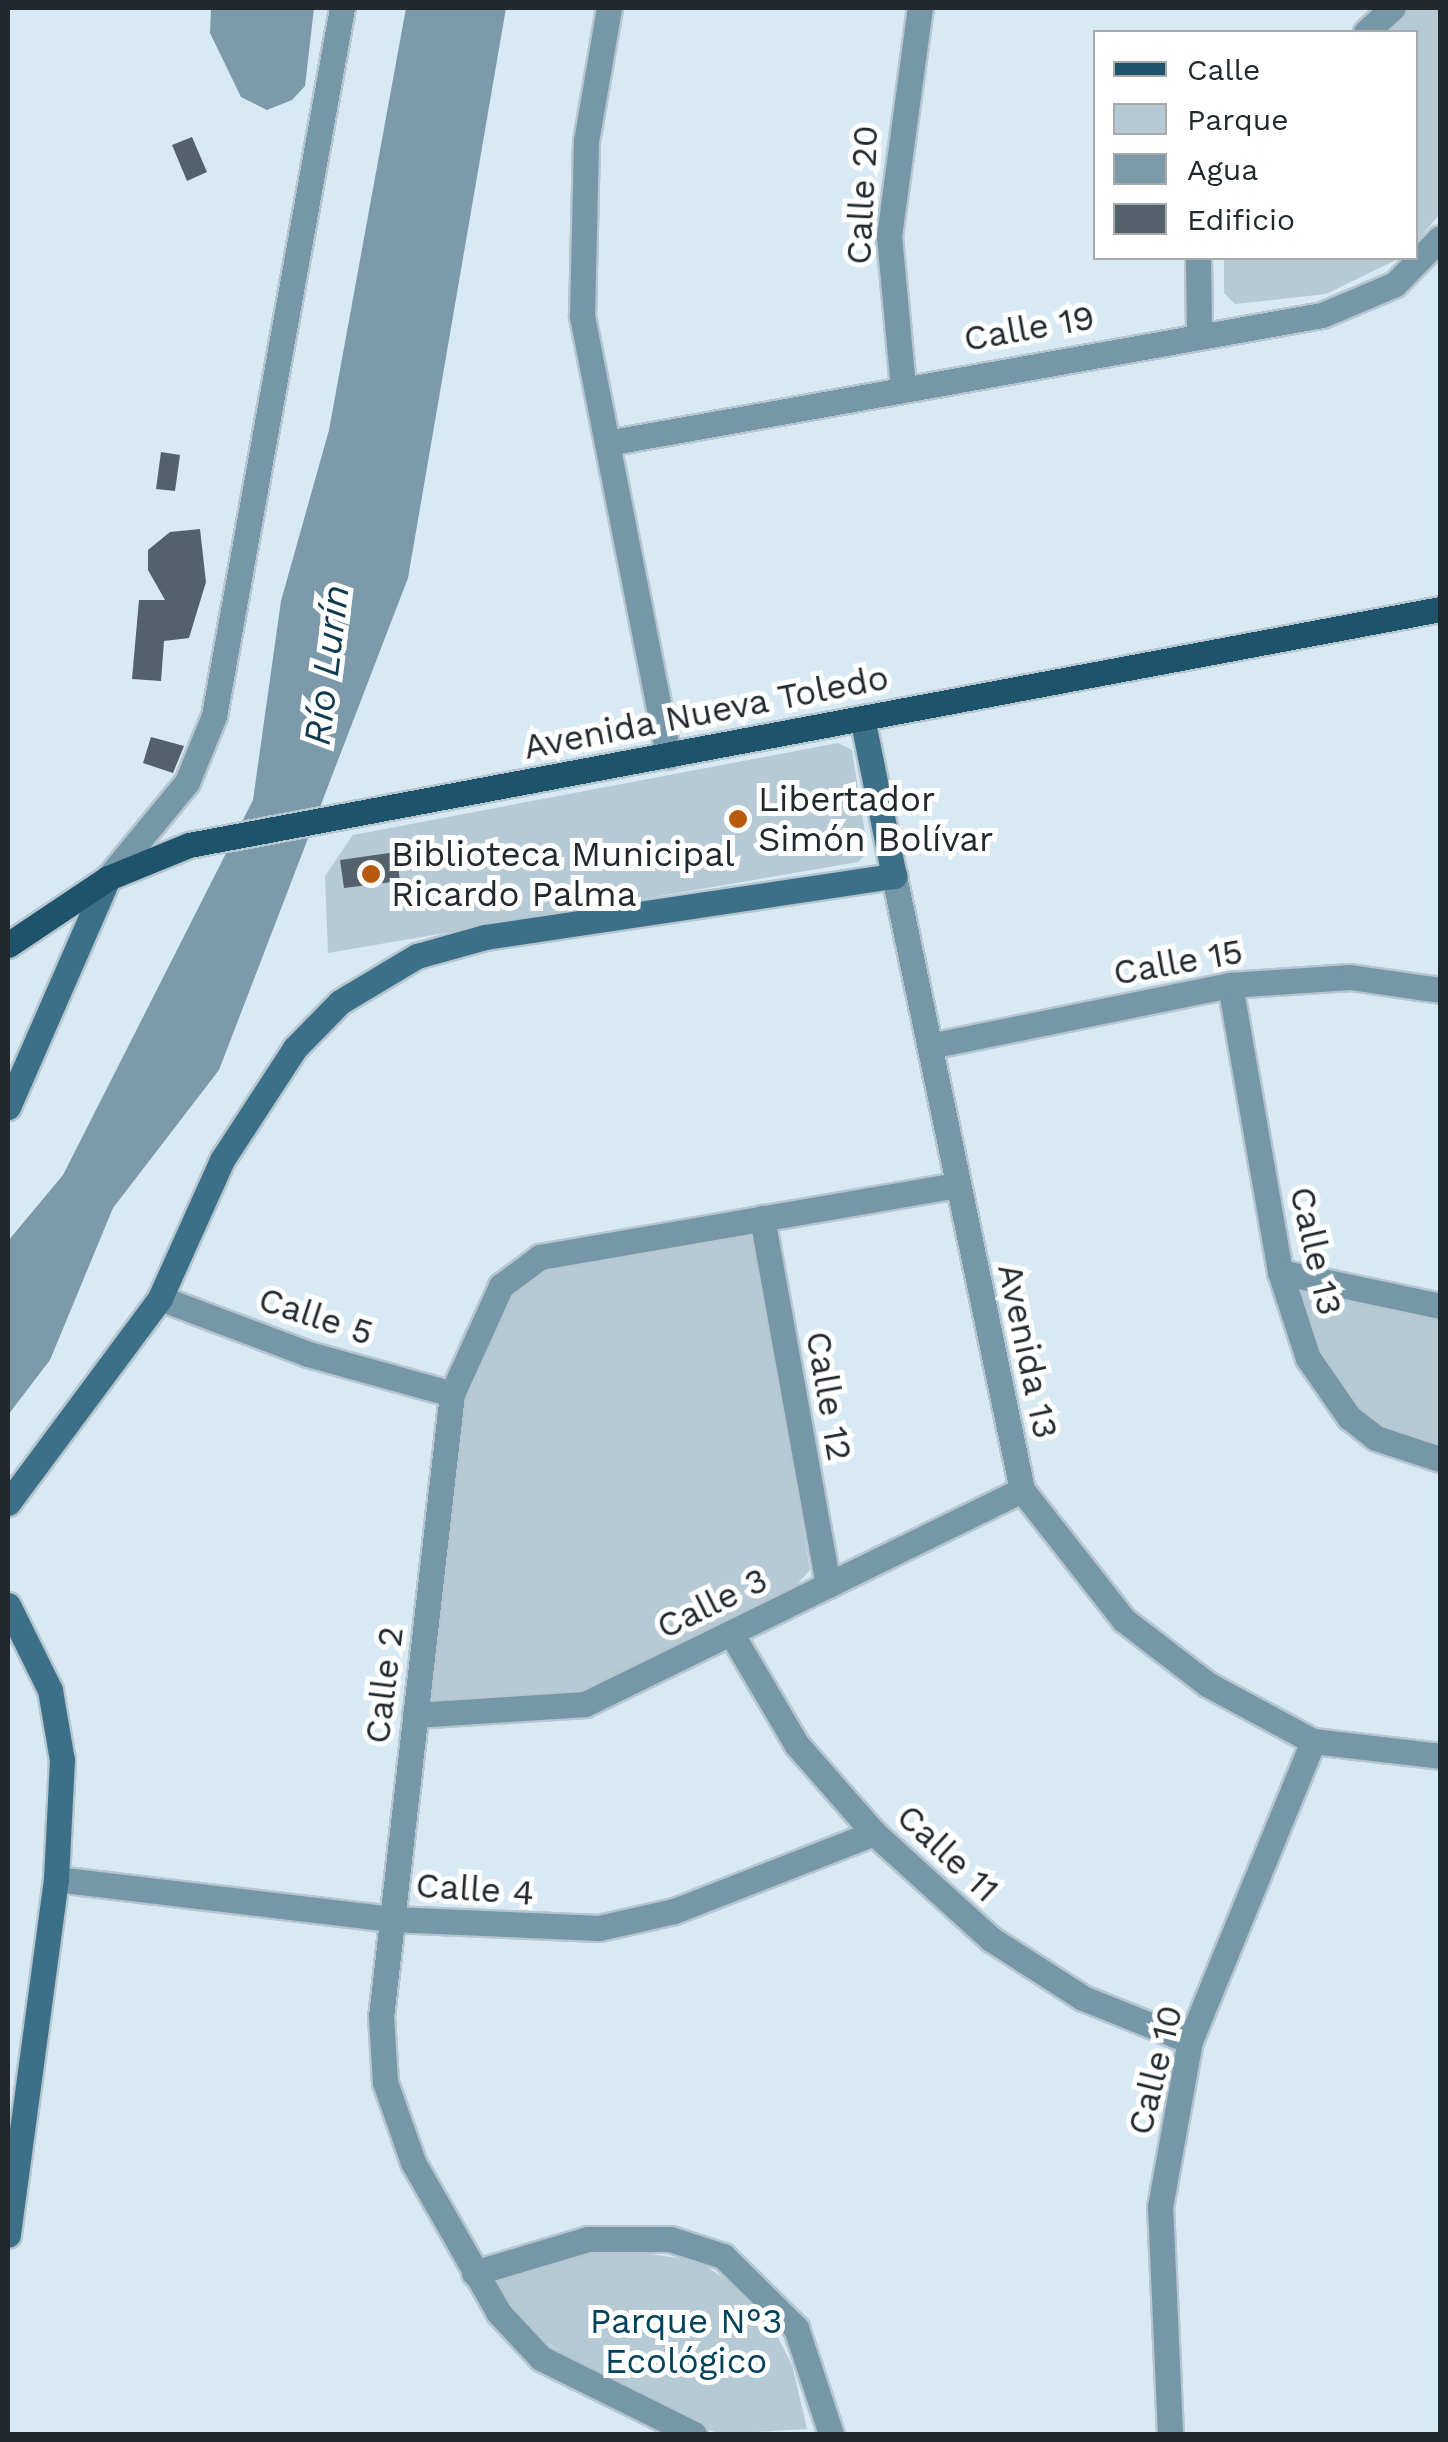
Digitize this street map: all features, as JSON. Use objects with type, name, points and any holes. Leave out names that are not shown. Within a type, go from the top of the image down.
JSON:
[{"type":"main road","name":"Avenida Nueva Toledo","points":[[8,945],[108,878],[189,845],[359,810],[668,756],[1440,610]]},
{"type":"street","points":[[8,1107],[108,878],[186,782],[214,716],[342,8]]},
{"type":"street","points":[[609,8],[586,141],[582,316],[668,756]]},
{"type":"street","name":"Calle 20","points":[[902,387],[889,236],[920,8]]},
{"type":"street","points":[[1368,30],[1393,8]]},
{"type":"street","name":"Calle 19","points":[[607,443],[1199,333],[1322,315],[1395,284],[1440,238]]},
{"type":"street","points":[[1198,260],[1199,333]]},
{"type":"street","name":"Avenida 13","points":[[862,718],[1022,1490],[1124,1620],[1206,1684],[1313,1741],[1440,1756]]},
{"type":"street","points":[[8,1503],[160,1298],[222,1160],[294,1048],[367,980],[486,936],[894,876]]},
{"type":"street","name":"Calle 15","points":[[930,1046],[1230,985],[1350,977],[1440,990]]},
{"type":"street","name":"Calle 13","points":[[1230,985],[1280,1272],[1308,1358],[1342,1409],[1376,1438],[1440,1458]]},
{"type":"street","name":"Calle 2","points":[[694,2434],[541,2358],[474,2274],[413,2162],[385,2082],[381,2017],[452,1394],[494,1298],[523,1266],[762,1218],[957,1185]]},
{"type":"street","name":"Calle 12","points":[[762,1218],[828,1586]]},
{"type":"street","points":[[1280,1272],[1440,1306]]},
{"type":"street","name":"Calle 5","points":[[160,1298],[308,1354],[452,1394]]},
{"type":"street","name":"Calle 3","points":[[415,1715],[561,1711],[732,1633],[1022,1490]]},
{"type":"street","points":[[8,1605],[50,1690],[62,1760],[56,1879],[9,2219]]},
{"type":"street","name":"Calle 11","points":[[732,1633],[797,1745],[874,1833],[991,1940],[1083,1998],[1190,2041]]},
{"type":"street","name":"Calle 10","points":[[1170,2434],[1160,2207],[1190,2041],[1313,1741]]},
{"type":"street","name":"Calle 4","points":[[56,1879],[392,1918],[598,1928],[674,1912],[874,1833]]},
{"type":"street","points":[[474,2274],[588,2240],[670,2239],[723,2256],[796,2328],[831,2434]]},
{"type":"green space","points":[[1407,8],[1440,8],[1440,214],[1418,240],[1418,30],[1382,30]]},
{"type":"green space","points":[[1224,260],[1396,260],[1326,294],[1235,304],[1224,293]]},
{"type":"green space","points":[[838,743],[852,750],[868,852],[858,862],[328,953],[325,876],[353,835]]},
{"type":"green space","points":[[753,1229],[810,1570],[794,1588],[583,1697],[422,1710],[463,1391],[495,1307],[538,1266]]},
{"type":"green space","points":[[1293,1288],[1353,1290],[1440,1316],[1440,1451],[1402,1438],[1356,1406],[1323,1368]]},
{"type":"green space","name":"Parque N°3 Ecológico","points":[[604,2247],[698,2261],[759,2301],[792,2365],[807,2429],[722,2434],[654,2413],[519,2324],[488,2282]]},
{"type":"water","points":[[211,8],[314,8],[305,86],[292,100],[267,110],[241,97],[210,33]]},
{"type":"water","name":"Río Lurín","points":[[406,8],[506,8],[408,578],[219,1070],[113,1208],[50,1360],[8,1415],[8,1241],[63,1175],[253,800],[281,601],[329,430]]},
{"type":"building","points":[[192,137],[207,172],[187,181],[172,145]]},
{"type":"building","points":[[161,452],[180,455],[175,491],[156,489]]},
{"type":"building","points":[[200,529],[206,582],[189,638],[164,641],[161,681],[132,679],[139,600],[165,600],[148,570],[148,550],[170,532]]},
{"type":"building","points":[[151,737],[184,746],[173,773],[143,763]]},
{"type":"building","points":[[396,852],[400,881],[344,888],[340,860]]},
{"type":"place","name":"Libertador Simón Bolívar","points":[[738,819]]},
{"type":"place","name":"Biblioteca Municipal Ricardo Palma","points":[[371,874]]}]
